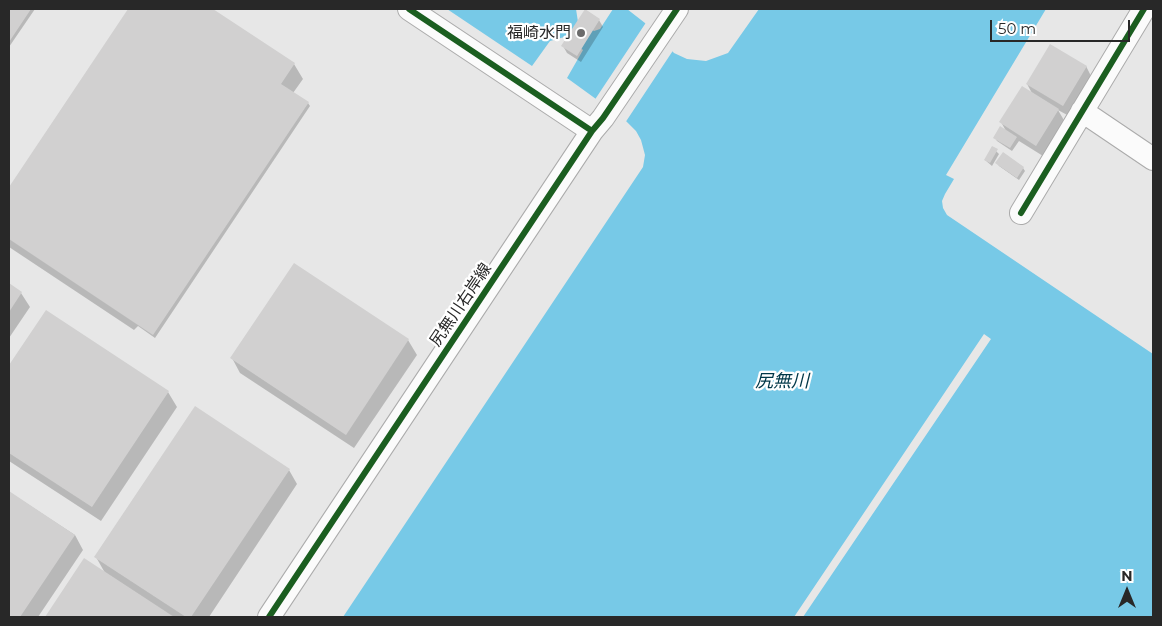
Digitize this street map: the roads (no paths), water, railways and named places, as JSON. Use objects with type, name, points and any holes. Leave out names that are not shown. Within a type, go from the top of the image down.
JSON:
[{"type":"street","points":[[409,9],[598,125]]},
{"type":"street","points":[[1021,213],[1144,9]]},
{"type":"street","name":"尻無川右岸線","points":[[269,617],[672,15]]},
{"type":"street","points":[[1082,111],[1153,159]]},
{"type":"water","name":"尻無川","points":[[447,9],[576,9],[578,22],[594,31],[600,29],[613,9],[627,9],[645,23],[674,53],[687,59],[706,61],[728,53],[759,9],[1046,9],[946,175],[954,179],[942,201],[943,208],[947,215],[1153,354],[1153,617],[343,617],[643,167],[645,155],[641,140],[636,131],[625,120],[567,78],[583,50],[568,36],[550,41],[532,66]]},
{"type":"place","name":"福崎水門","points":[[581,33]]}]
